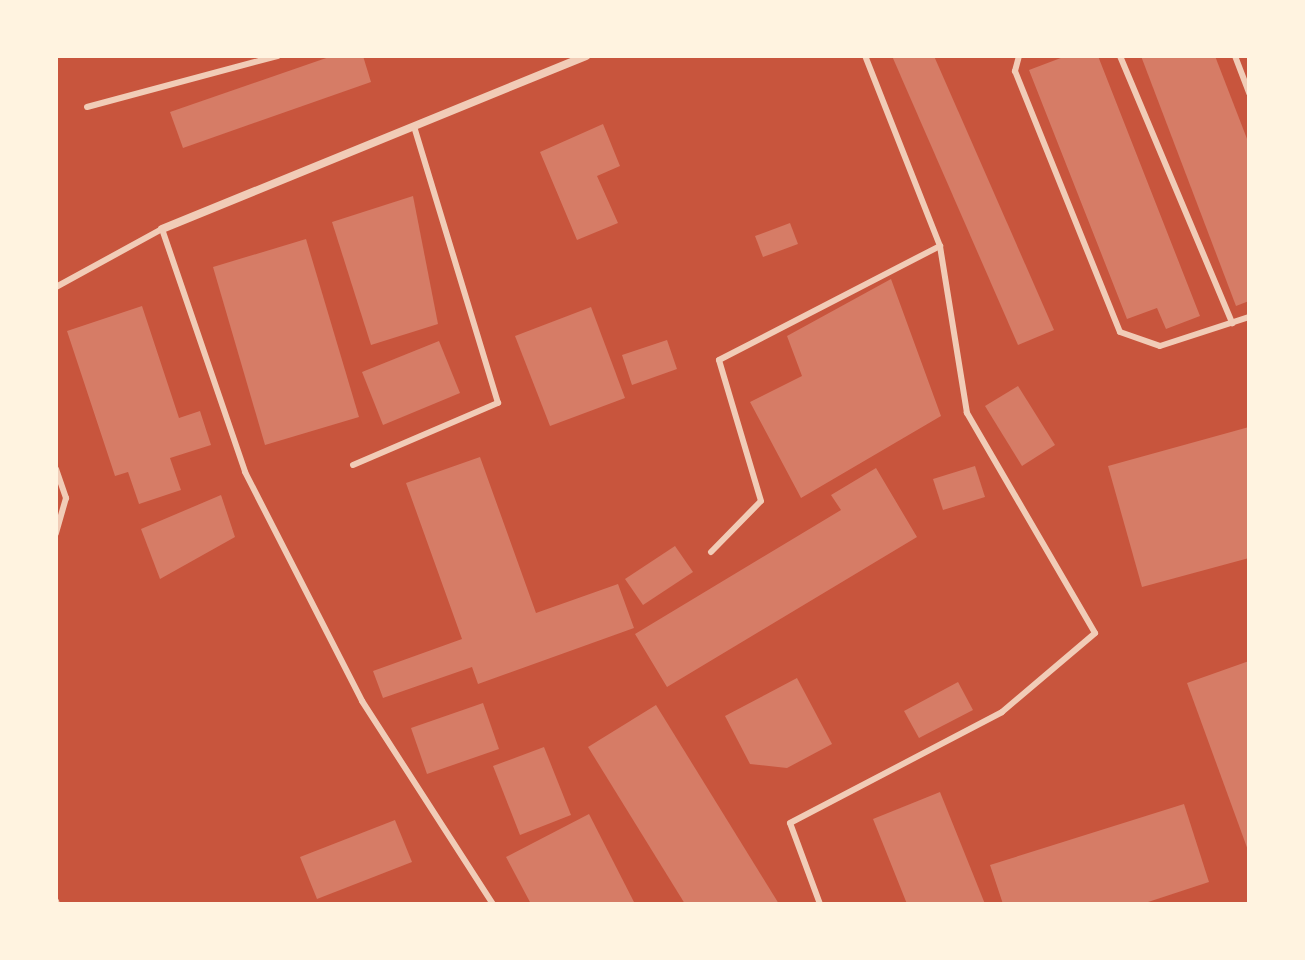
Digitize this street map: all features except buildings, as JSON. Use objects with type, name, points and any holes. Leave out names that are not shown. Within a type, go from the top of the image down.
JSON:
[{"type":"street","points":[[162,229],[586,56]]},
{"type":"lane","points":[[87,107],[278,56]]},
{"type":"lane","points":[[820,904],[790,823],[1002,712],[1095,633],[967,413],[940,246],[865,56]]},
{"type":"lane","points":[[1019,56],[1015,71],[1120,332],[1160,346],[1249,317]]},
{"type":"lane","points":[[1120,56],[1232,323]]},
{"type":"lane","points":[[1235,56],[1249,93]]},
{"type":"lane","points":[[353,465],[498,403],[414,126]]},
{"type":"lane","points":[[56,287],[162,229],[245,472],[362,701],[493,904]]},
{"type":"lane","points":[[711,552],[761,501],[719,360],[940,246]]},
{"type":"lane","points":[[56,469],[66,498],[56,534]]}]
